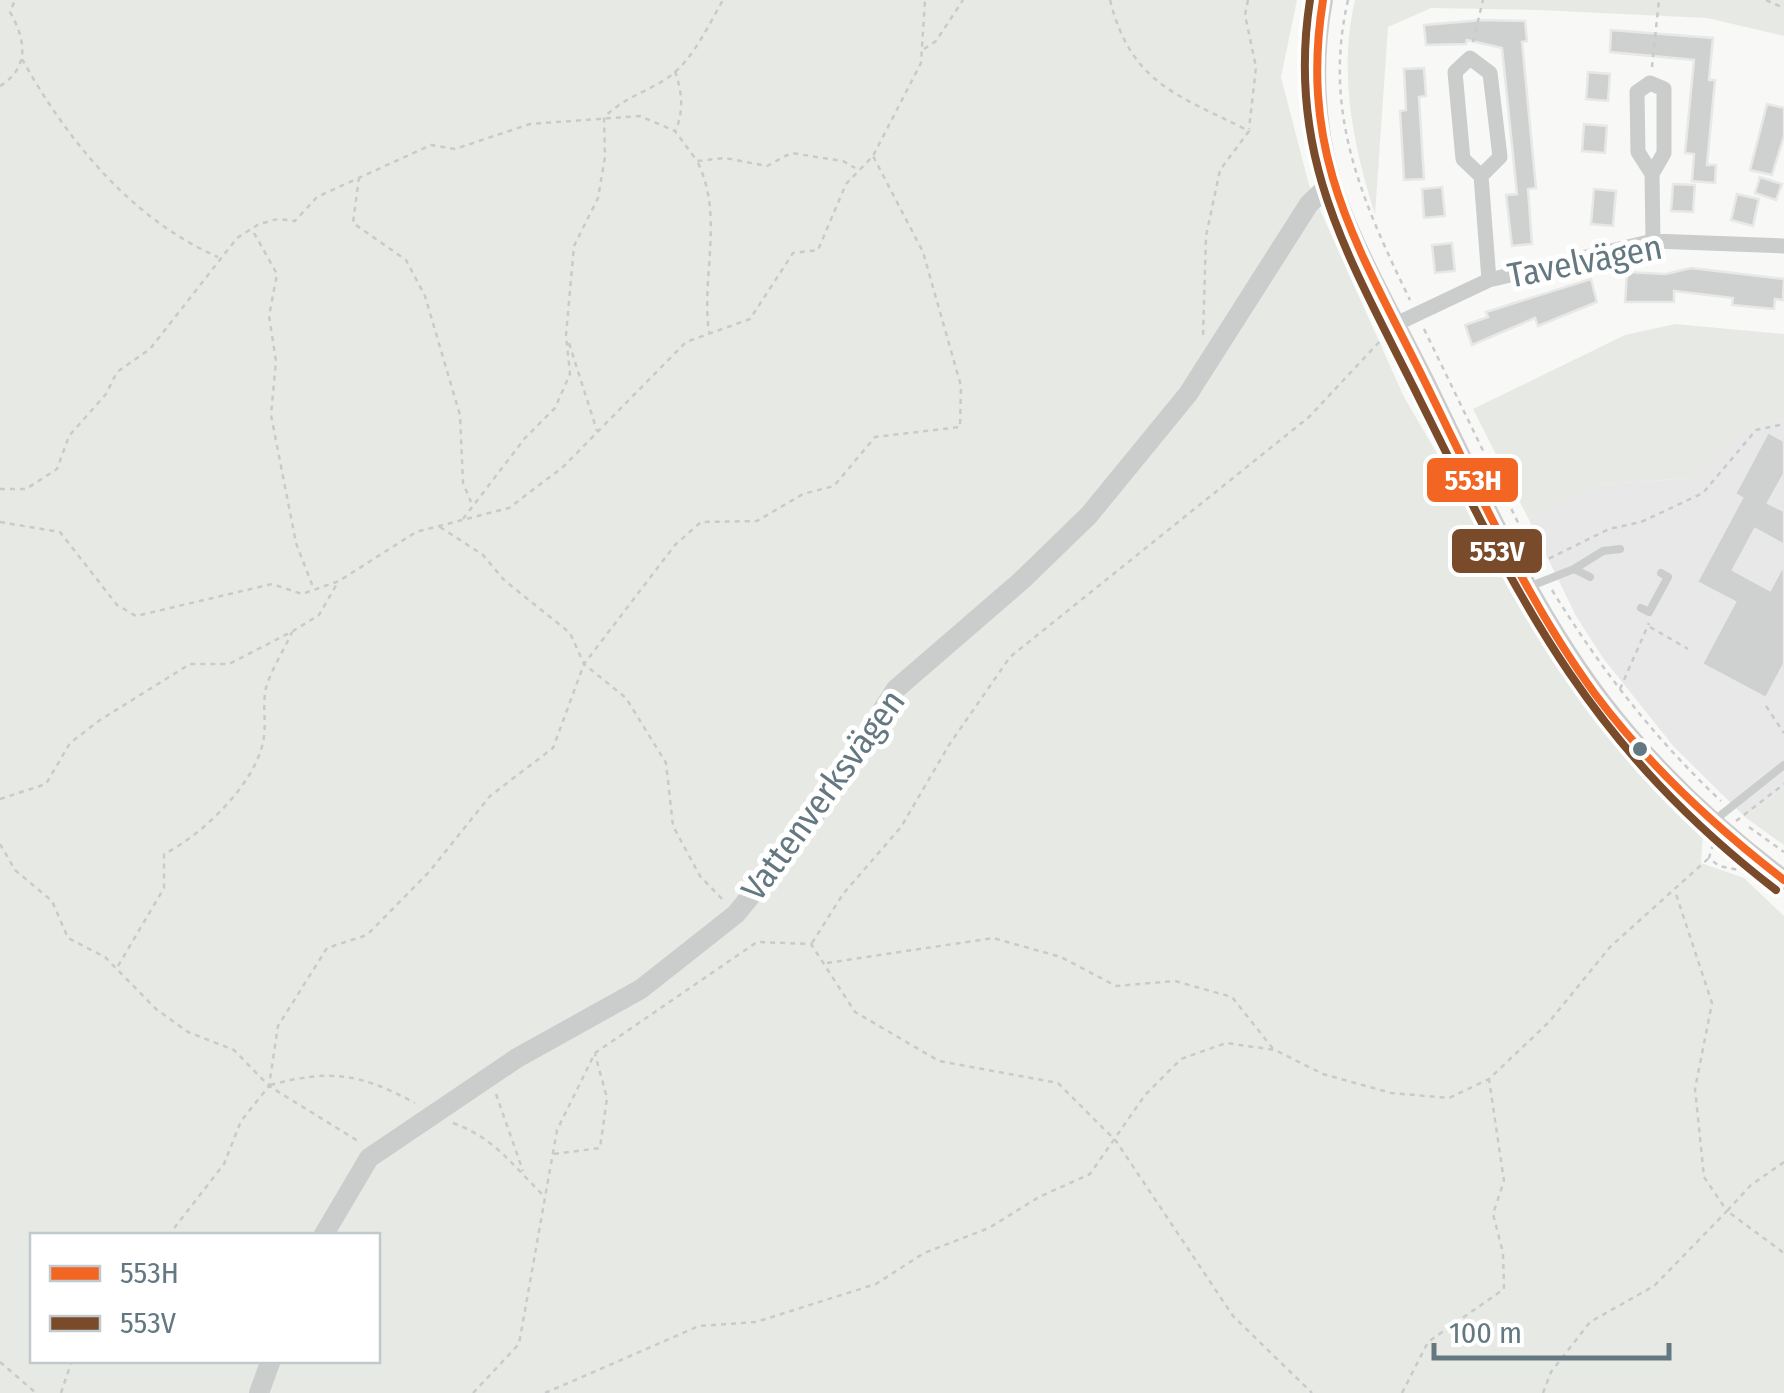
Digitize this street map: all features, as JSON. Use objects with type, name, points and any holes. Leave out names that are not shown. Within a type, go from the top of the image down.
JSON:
[{"type":"street","points":[[1323,0],[1315,70],[1320,134],[1332,183],[1396,324],[1537,585],[1572,659],[1628,735],[1721,816],[1784,880]]},
{"type":"street","points":[[1481,176],[1500,157],[1490,74],[1470,58],[1455,72],[1463,160],[1481,176],[1489,280]]},
{"type":"street","points":[[1652,174],[1664,153],[1664,89],[1650,83],[1637,92],[1638,152],[1652,174],[1654,241]]},
{"type":"street","name":"Vattenverksvägen","points":[[324,1233],[368,1158],[490,1076],[641,989],[736,914],[811,821],[896,690],[1089,515],[1212,358],[1309,204],[1332,183]]},
{"type":"street","name":"Tavelvägen","points":[[1396,324],[1489,280],[1654,241],[1784,245]]},
{"type":"street","points":[[259,1393],[270,1363]]},
{"type":"lane","points":[[1537,585],[1604,551],[1620,549]]},
{"type":"lane","points":[[1574,569],[1590,578]]},
{"type":"lane","points":[[1645,610],[1668,577],[1661,573]]},
{"type":"lane","points":[[1721,816],[1784,765]]},
{"type":"path","points":[[0,86],[22,59],[25,37],[10,12],[14,0]]},
{"type":"path","points":[[462,520],[471,504],[555,408],[570,374],[566,335],[574,246],[598,198],[604,116],[631,93],[668,78],[695,48],[723,0]]},
{"type":"path","points":[[0,522],[60,532],[116,604],[136,616],[272,584],[302,594],[339,581],[416,532],[509,508],[563,467],[686,342],[750,319],[793,254],[818,250],[856,169],[873,156],[913,80],[923,50],[925,0]]},
{"type":"path","points":[[923,50],[936,41],[964,0]]},
{"type":"path","points":[[1110,0],[1119,36],[1156,84],[1249,131]]},
{"type":"path","points":[[1212,358],[1203,350],[1206,236],[1220,170],[1249,131],[1256,68],[1245,15],[1248,0]]},
{"type":"path","points":[[1348,0],[1339,66],[1346,152],[1370,218],[1538,564],[1537,585],[1721,816],[1784,852]]},
{"type":"path","points":[[1470,58],[1483,0]]},
{"type":"path","points":[[1650,83],[1659,0]]},
{"type":"path","points":[[1766,0],[1784,8]]},
{"type":"path","points":[[22,59],[86,158],[195,247],[219,258]]},
{"type":"path","points":[[674,71],[682,91],[682,115],[675,132]]},
{"type":"path","points":[[0,489],[26,489],[57,470],[70,436],[106,394],[117,372],[150,349],[237,238],[278,218],[295,221],[317,198],[431,144],[455,149],[530,124],[604,116],[640,116],[675,132],[697,161],[714,242],[706,311],[709,334]]},
{"type":"path","points":[[697,161],[725,158],[767,166],[791,153],[843,161],[856,169]]},
{"type":"path","points":[[170,1233],[224,1164],[241,1122],[268,1086],[278,1026],[328,948],[367,935],[429,872],[490,796],[552,748],[584,664],[675,545],[701,522],[757,521],[802,494],[834,486],[874,437],[960,428],[961,386],[923,252],[873,156]]},
{"type":"path","points":[[360,176],[352,222],[406,260],[438,331],[460,415],[464,482],[471,504]]},
{"type":"path","points":[[253,231],[276,274],[269,316],[276,361],[272,415],[296,543],[314,590]]},
{"type":"path","points":[[811,944],[844,894],[901,828],[950,744],[1010,658],[1309,417],[1396,324]]},
{"type":"path","points":[[566,335],[597,432]]},
{"type":"path","points":[[1538,564],[1609,529],[1641,522],[1703,493],[1756,430],[1784,424]]},
{"type":"path","points":[[439,526],[483,555],[504,580],[570,633],[584,664],[626,698],[666,764],[673,826],[700,876],[736,914]]},
{"type":"path","points":[[0,799],[46,784],[70,743],[100,720],[130,705],[152,684],[190,664],[229,664],[318,615],[339,581]]},
{"type":"path","points":[[1620,690],[1648,626],[1645,610]]},
{"type":"path","points":[[1648,626],[1688,649]]},
{"type":"path","points":[[118,968],[164,888],[164,854],[194,840],[219,808],[245,788],[262,749],[266,690],[292,631]]},
{"type":"path","points":[[1766,706],[1784,733]]},
{"type":"path","points":[[0,844],[15,870],[52,901],[68,938],[118,968],[156,1008],[188,1032],[234,1050],[268,1086],[377,1152]]},
{"type":"path","points":[[545,1393],[699,1326],[756,1322],[876,1284],[924,1253],[990,1228],[1038,1197],[1090,1174],[1145,1095],[1181,1059],[1226,1043],[1274,1050],[1323,1074],[1390,1093],[1450,1098],[1490,1079],[1549,1022],[1610,947],[1709,858]]},
{"type":"path","points":[[1676,891],[1712,1003],[1695,1089],[1704,1177],[1727,1211],[1784,1253]]},
{"type":"path","points":[[826,963],[993,938],[1060,957],[1116,986],[1175,980],[1232,996],[1274,1050]]},
{"type":"path","points":[[473,1393],[519,1344],[557,1130],[594,1053],[757,942],[811,944],[855,1012],[939,1060],[1058,1083],[1116,1141],[1232,1316],[1312,1393]]},
{"type":"path","points":[[552,1154],[600,1148],[607,1098],[594,1053]]},
{"type":"path","points":[[268,1086],[315,1073],[343,1074],[396,1093],[477,1132],[508,1154],[545,1198]]},
{"type":"path","points":[[490,1076],[524,1177]]},
{"type":"path","points":[[1402,1393],[1428,1342],[1504,1289],[1503,1253],[1493,1214],[1504,1181],[1490,1079]]},
{"type":"path","points":[[1543,1393],[1551,1372],[1590,1322],[1654,1286],[1751,1185],[1784,1162]]},
{"type":"path","points":[[0,1362],[36,1393]]},
{"type":"path","points":[[61,1393],[71,1363]]},
{"type":"shaded area","points":[[0,0],[1297,0],[1281,77],[1309,185],[1404,397],[1590,715],[1703,833],[1701,863],[1744,878],[1784,916],[1784,1393],[0,1393]]},
{"type":"shaded area","points":[[1355,0],[1784,0],[1784,36],[1707,18],[1431,8],[1388,27],[1375,215],[1350,109],[1348,55]]},
{"type":"shaded area","points":[[1675,324],[1784,334],[1784,419],[1739,433],[1693,478],[1595,485],[1528,518],[1473,409],[1625,335]]},
{"type":"shaded area","points":[[1784,419],[1784,788],[1745,817],[1674,747],[1603,658],[1576,616],[1528,518],[1595,485],[1693,478],[1739,432]]},
{"type":"shaded area","points":[[1784,788],[1784,845],[1745,817]]},
{"type":"building","points":[[1525,21],[1527,41],[1522,42],[1536,188],[1528,189],[1532,244],[1512,246],[1506,195],[1517,194],[1502,48],[1467,40],[1466,44],[1426,45],[1424,25]]},
{"type":"building","points":[[1611,30],[1713,38],[1709,80],[1715,80],[1707,165],[1716,165],[1715,183],[1692,181],[1694,154],[1685,153],[1694,60],[1610,52]]},
{"type":"building","points":[[1424,68],[1426,96],[1419,97],[1424,179],[1404,180],[1400,111],[1406,110],[1404,69]]},
{"type":"building","points":[[1588,72],[1610,74],[1608,101],[1586,99]]},
{"type":"building","points":[[1767,104],[1784,108],[1784,136],[1772,175],[1750,170]]},
{"type":"building","points":[[1584,124],[1607,126],[1605,153],[1582,151]]},
{"type":"building","points":[[1760,177],[1782,184],[1776,200],[1755,193]]},
{"type":"building","points":[[1673,184],[1695,185],[1693,212],[1671,211]]},
{"type":"building","points":[[1442,187],[1445,216],[1424,218],[1422,189]]},
{"type":"building","points":[[1594,189],[1616,191],[1613,226],[1591,224]]},
{"type":"building","points":[[1737,194],[1759,199],[1753,226],[1731,220]]},
{"type":"building","points":[[1452,243],[1455,271],[1435,273],[1432,245]]},
{"type":"building","points":[[1691,268],[1784,279],[1783,300],[1775,299],[1774,309],[1732,305],[1733,298],[1674,291],[1674,302],[1625,302],[1627,272],[1666,274]]},
{"type":"building","points":[[1591,279],[1597,302],[1538,326],[1535,318],[1472,345],[1465,325],[1488,317],[1486,312]]},
{"type":"building","points":[[1768,432],[1784,441],[1784,474],[1768,503],[1784,511],[1784,545],[1755,529],[1733,570],[1770,590],[1784,564],[1784,664],[1766,698],[1702,664],[1735,602],[1697,582],[1742,498],[1735,494]]},
{"type":"transit line","name":"553V","points":[[1310,0],[1305,55],[1307,107],[1328,201],[1366,292],[1487,533],[1562,662],[1604,721],[1710,835],[1776,890]]},
{"type":"transit line","name":"553H","points":[[1323,0],[1317,56],[1319,107],[1339,199],[1377,286],[1503,541],[1569,657],[1615,720],[1683,793],[1784,880]]}]
